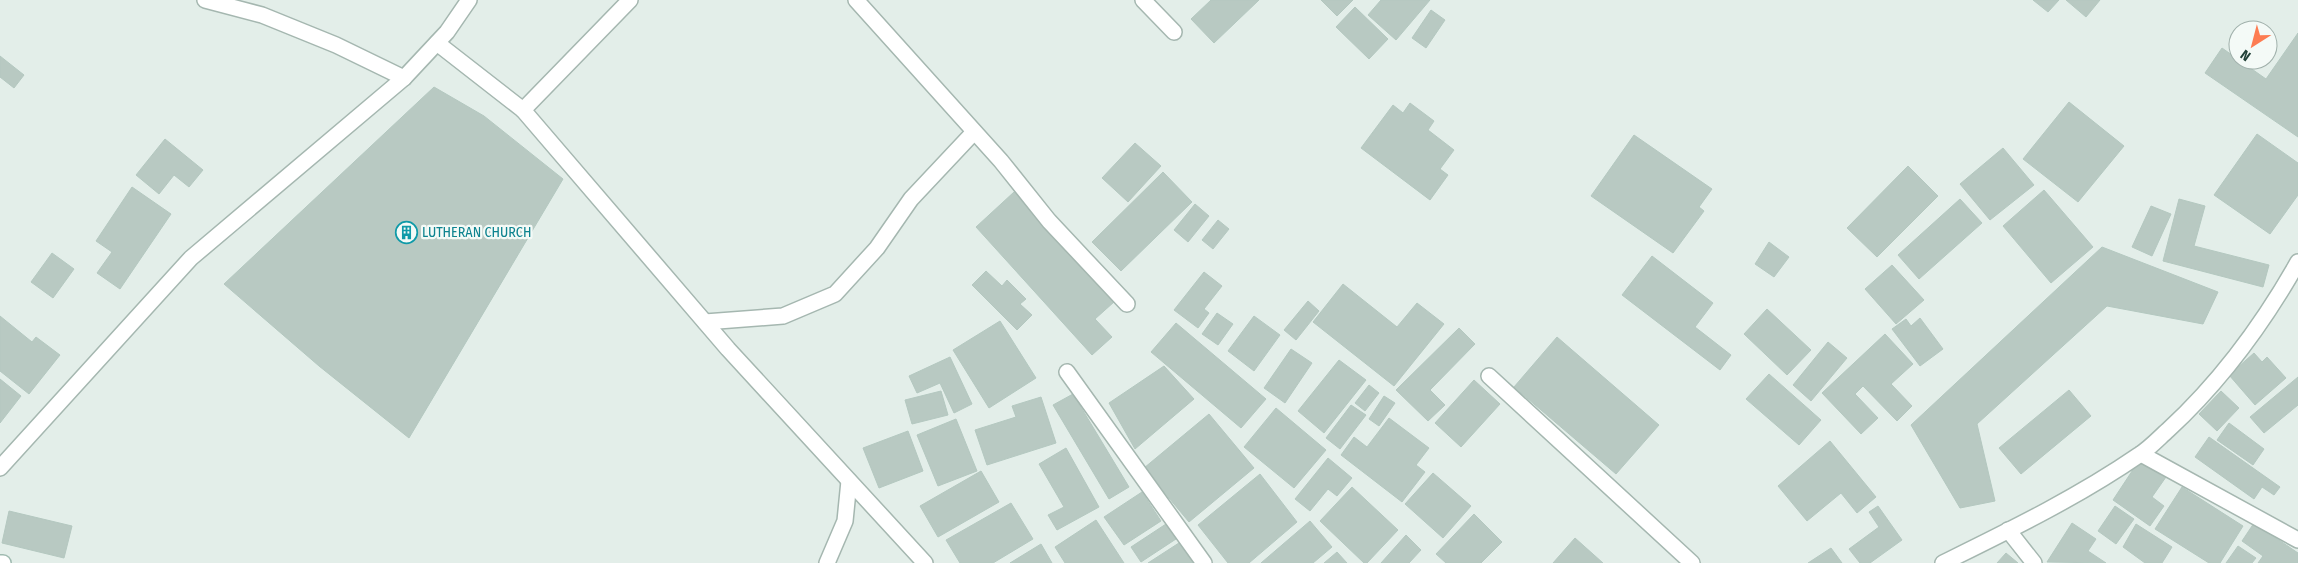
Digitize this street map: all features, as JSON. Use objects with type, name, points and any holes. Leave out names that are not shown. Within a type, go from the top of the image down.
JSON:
[{"type":"street","points":[[205,0],[262,15],[336,46],[404,78]]},
{"type":"street","points":[[0,468],[6,450],[191,258],[404,78],[447,32],[469,0]]},
{"type":"street","points":[[523,110],[630,0]]},
{"type":"street","points":[[856,0],[1001,161],[1049,221],[1127,304]]},
{"type":"street","points":[[1143,0],[1174,32]]},
{"type":"street","points":[[437,43],[523,110],[705,322],[924,563]]},
{"type":"street","points":[[705,322],[783,316],[835,294],[877,248],[911,199],[974,132]]},
{"type":"street","points":[[1943,563],[2070,499],[2141,454],[2198,402],[2210,388],[2243,347],[2282,291],[2298,262]]},
{"type":"street","points":[[1067,372],[1204,563]]},
{"type":"street","points":[[1490,376],[1692,563]]},
{"type":"street","points":[[2141,454],[2298,540]]},
{"type":"street","points":[[827,563],[845,521],[849,481]]},
{"type":"street","points":[[2008,530],[2034,563]]},
{"type":"building","points":[[1211,0],[1259,0],[1214,43],[1191,19]]},
{"type":"building","points":[[1321,0],[1353,0],[1337,16]]},
{"type":"building","points":[[1381,0],[1430,0],[1396,40],[1368,15]]},
{"type":"building","points":[[2033,0],[2059,0],[2048,12]]},
{"type":"building","points":[[2066,0],[2100,0],[2086,17]]},
{"type":"building","points":[[1355,7],[1388,39],[1369,59],[1336,27]]},
{"type":"building","points":[[1431,10],[1445,20],[1426,48],[1412,38]]},
{"type":"building","points":[[2298,33],[2298,137],[2205,73],[2222,48],[2228,52],[2228,70],[2253,70],[2266,79],[2272,70],[2278,70],[2278,62]]},
{"type":"building","points":[[0,56],[24,75],[14,88],[0,77]]},
{"type":"building","name":"LUTHERAN CHURCH","points":[[434,87],[484,116],[563,179],[409,438],[319,366],[224,284]]},
{"type":"building","points":[[2069,102],[2124,146],[2078,202],[2023,159]]},
{"type":"building","points":[[1410,103],[1434,121],[1428,130],[1454,150],[1440,169],[1448,175],[1430,200],[1361,148],[1393,105],[1403,113]]},
{"type":"building","points":[[2257,134],[2298,163],[2298,195],[2270,234],[2214,195]]},
{"type":"building","points":[[1634,135],[1712,189],[1699,207],[1704,211],[1673,253],[1591,196]]},
{"type":"building","points":[[165,139],[203,170],[189,187],[174,175],[159,194],[136,175]]},
{"type":"building","points":[[1135,143],[1161,166],[1128,202],[1102,178]]},
{"type":"building","points":[[2003,148],[2034,185],[1990,220],[1960,184]]},
{"type":"building","points":[[1908,166],[1938,196],[1877,257],[1847,228]]},
{"type":"building","points":[[1163,172],[1192,202],[1121,271],[1092,242]]},
{"type":"building","points":[[132,187],[171,214],[120,289],[97,273],[112,252],[96,241]]},
{"type":"building","points":[[2044,190],[2093,247],[2051,283],[2003,226]]},
{"type":"building","points":[[1014,192],[1114,302],[1095,319],[1112,337],[1092,355],[976,227]]},
{"type":"building","points":[[1960,199],[1982,223],[1919,279],[1898,255]]},
{"type":"building","points":[[2179,199],[2205,206],[2194,246],[2269,265],[2263,287],[2163,261]]},
{"type":"building","points":[[1195,204],[1209,216],[1188,242],[1174,230]]},
{"type":"building","points":[[2151,206],[2171,214],[2152,256],[2132,247]]},
{"type":"building","points":[[1218,220],[1229,229],[1213,249],[1202,240]]},
{"type":"building","points":[[1769,242],[1789,257],[1774,277],[1755,264]]},
{"type":"building","points":[[2102,247],[2218,292],[2203,324],[2107,306],[1977,424],[1995,501],[1960,508],[1911,425]]},
{"type":"building","points":[[52,253],[74,269],[53,298],[31,282]]},
{"type":"building","points":[[1652,256],[1713,303],[1695,327],[1731,355],[1720,370],[1622,295]]},
{"type":"building","points":[[1892,265],[1924,300],[1896,324],[1865,289]]},
{"type":"building","points":[[986,271],[1002,286],[1007,280],[1026,299],[1020,304],[1032,315],[1017,330],[972,285]]},
{"type":"building","points":[[1204,272],[1222,286],[1204,309],[1209,313],[1198,328],[1174,310]]},
{"type":"building","points":[[1343,284],[1397,327],[1417,303],[1444,324],[1394,386],[1313,322]]},
{"type":"building","points":[[1308,301],[1319,311],[1296,340],[1284,330]]},
{"type":"building","points":[[1767,309],[1811,350],[1787,375],[1744,334]]},
{"type":"building","points":[[1217,313],[1233,324],[1218,345],[1202,334]]},
{"type":"building","points":[[0,316],[32,342],[36,337],[60,355],[29,394],[0,371]]},
{"type":"building","points":[[1254,316],[1280,335],[1254,371],[1228,351]]},
{"type":"building","points":[[1920,318],[1943,349],[1920,366],[1892,329],[1906,319],[1911,326]]},
{"type":"building","points":[[1000,321],[1036,378],[989,408],[953,350]]},
{"type":"building","points":[[1176,323],[1266,399],[1241,428],[1151,352]]},
{"type":"building","points":[[1459,328],[1475,344],[1430,390],[1445,405],[1428,421],[1396,390]]},
{"type":"building","points":[[1885,334],[1913,364],[1891,384],[1912,406],[1897,421],[1863,386],[1855,394],[1878,418],[1861,434],[1822,393]]},
{"type":"building","points":[[1557,337],[1659,425],[1616,474],[1514,387]]},
{"type":"building","points":[[1828,342],[1847,358],[1811,401],[1793,385]]},
{"type":"building","points":[[1291,349],[1312,363],[1285,403],[1264,388]]},
{"type":"building","points":[[2254,353],[2262,362],[2267,357],[2286,378],[2255,405],[2229,375]]},
{"type":"building","points":[[950,357],[972,404],[954,413],[940,383],[917,393],[909,376]]},
{"type":"building","points":[[1339,360],[1366,380],[1324,433],[1298,411]]},
{"type":"building","points":[[1164,366],[1194,399],[1135,449],[1109,403]]},
{"type":"building","points":[[1769,374],[1821,420],[1799,445],[1746,399]]},
{"type":"building","points":[[2298,377],[2298,405],[2264,433],[2250,417]]},
{"type":"building","points":[[0,379],[21,396],[0,423]]},
{"type":"building","points":[[1474,380],[1500,404],[1461,447],[1435,423]]},
{"type":"building","points":[[1369,385],[1379,393],[1365,411],[1355,403]]},
{"type":"building","points":[[2069,390],[2091,416],[2021,474],[1999,448]]},
{"type":"building","points":[[941,391],[948,415],[912,424],[905,400]]},
{"type":"building","points":[[2221,391],[2239,408],[2217,431],[2199,414]]},
{"type":"building","points":[[1073,394],[1129,487],[1109,499],[1053,405]]},
{"type":"building","points":[[1384,396],[1395,403],[1379,426],[1369,419]]},
{"type":"building","points":[[1041,397],[1056,443],[987,465],[975,430],[1016,417],[1012,406]]},
{"type":"building","points":[[1351,405],[1366,415],[1340,449],[1326,438]]},
{"type":"building","points":[[1276,408],[1326,450],[1294,488],[1244,447]]},
{"type":"building","points":[[1209,414],[1254,468],[1189,522],[1144,468]]},
{"type":"building","points":[[1389,418],[1429,448],[1416,465],[1425,472],[1402,502],[1341,455],[1354,437],[1367,447]]},
{"type":"building","points":[[956,419],[977,471],[938,486],[917,435]]},
{"type":"building","points":[[2229,423],[2264,449],[2253,465],[2217,440]]},
{"type":"building","points":[[908,431],[923,471],[879,488],[863,448]]},
{"type":"building","points":[[2209,437],[2280,487],[2274,495],[2262,487],[2254,499],[2195,457]]},
{"type":"building","points":[[1830,441],[1876,497],[1857,513],[1841,493],[1807,521],[1778,486]]},
{"type":"building","points":[[1066,448],[1099,507],[1057,530],[1048,515],[1064,507],[1039,464]]},
{"type":"building","points":[[1328,458],[1352,478],[1337,496],[1328,489],[1310,511],[1295,499]]},
{"type":"building","points":[[2140,459],[2166,477],[2152,497],[2164,506],[2150,526],[2113,500]]},
{"type":"building","points":[[981,471],[999,502],[938,537],[920,506]]},
{"type":"building","points":[[1433,473],[1471,506],[1443,538],[1405,504]]},
{"type":"building","points":[[1260,474],[1297,522],[1249,563],[1228,563],[1198,525]]},
{"type":"building","points":[[1352,487],[1398,530],[1367,563],[1364,563],[1320,521]]},
{"type":"building","points":[[2182,487],[2243,526],[2220,563],[2209,563],[2155,529]]},
{"type":"building","points":[[1142,492],[1161,521],[1124,545],[1104,517]]},
{"type":"building","points":[[1011,503],[1033,539],[993,563],[960,563],[946,540]]},
{"type":"building","points":[[1878,506],[1902,540],[1870,563],[1860,563],[1849,549],[1879,527],[1869,512]]},
{"type":"building","points":[[2115,506],[2134,519],[2116,544],[2098,531]]},
{"type":"building","points":[[9,511],[72,526],[64,558],[2,543]]},
{"type":"building","points":[[1474,514],[1502,542],[1481,563],[1446,563],[1436,554]]},
{"type":"building","points":[[1096,520],[1124,563],[1065,563],[1055,547]]},
{"type":"building","points":[[1310,521],[1332,547],[1313,563],[1261,563]]},
{"type":"building","points":[[2072,523],[2096,539],[2088,551],[2106,563],[2047,562]]},
{"type":"building","points":[[2254,523],[2298,553],[2298,563],[2258,563],[2263,556],[2242,541]]},
{"type":"building","points":[[1166,524],[1176,539],[1141,562],[1131,547]]},
{"type":"building","points":[[2136,524],[2172,547],[2162,563],[2145,563],[2123,547]]},
{"type":"building","points":[[1406,535],[1421,550],[1409,563],[1381,563]]},
{"type":"building","points":[[1575,538],[1603,563],[1553,563]]},
{"type":"building","points":[[1182,541],[1196,563],[1148,563]]},
{"type":"building","points":[[1041,544],[1052,563],[1010,563]]},
{"type":"building","points":[[2238,546],[2256,558],[2252,563],[2226,563]]},
{"type":"building","points":[[1831,548],[1842,563],[1808,563]]},
{"type":"building","points":[[1337,552],[1347,563],[1324,563]]},
{"type":"building","points":[[2006,553],[2018,563],[1997,563]]},
{"type":"place","name":"LUTHERAN CHURCH","points":[[406,232]]}]
